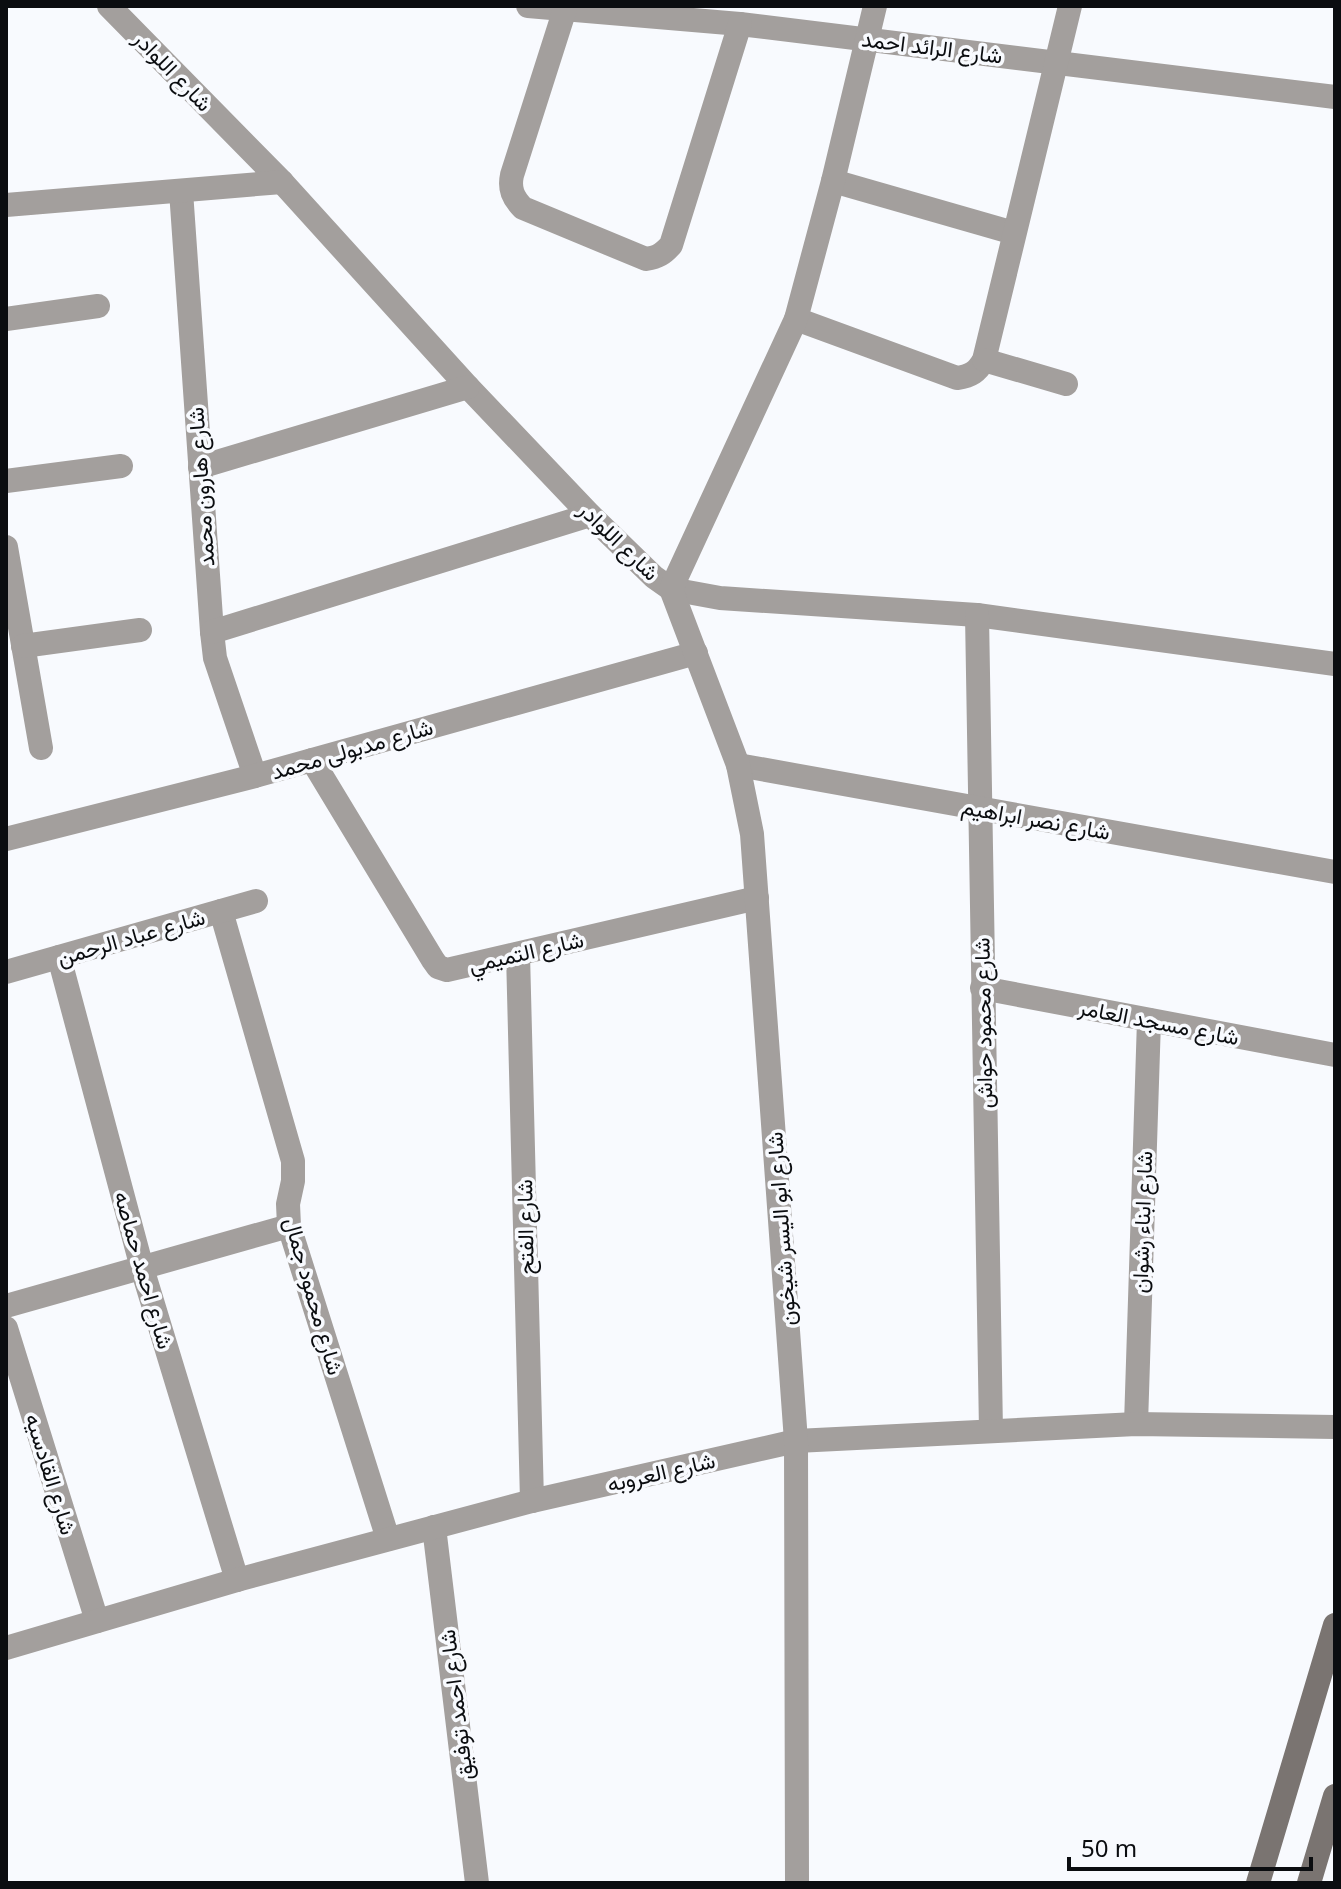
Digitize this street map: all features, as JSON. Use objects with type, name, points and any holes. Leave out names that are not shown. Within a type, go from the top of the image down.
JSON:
[{"type":"street","name":"شارع الرائد احمد","points":[[528,6],[696,13],[740,24],[1335,97]]},
{"type":"street","points":[[671,589],[796,319],[875,6]]},
{"type":"street","points":[[796,319],[957,378],[968,377],[978,371],[984,360],[1070,6]]},
{"type":"street","name":"شارع اللوادر","points":[[116,8],[282,182],[468,387],[590,515],[654,577],[671,589],[720,598],[977,615],[1335,664]]},
{"type":"street","points":[[565,9],[512,175],[512,194],[523,208],[646,259],[665,252],[671,245],[740,24]]},
{"type":"street","points":[[833,181],[1014,233]]},
{"type":"street","points":[[6,205],[282,182]]},
{"type":"street","name":"شارع هارون محمد","points":[[181,191],[215,658],[255,776]]},
{"type":"street","points":[[6,319],[98,306]]},
{"type":"street","points":[[984,360],[1066,384]]},
{"type":"street","points":[[200,467],[468,387]]},
{"type":"street","points":[[6,481],[121,466]]},
{"type":"street","points":[[212,632],[590,515]]},
{"type":"street","points":[[6,547],[41,748]]},
{"type":"street","name":"شارع ابو اليسر شيخون","points":[[671,589],[738,765],[752,834],[796,1441],[797,1883]]},
{"type":"street","name":"شارع محمود حواش","points":[[977,615],[991,1431]]},
{"type":"street","points":[[23,646],[140,630]]},
{"type":"street","name":"شارع مدبولى محمد","points":[[6,839],[255,776],[696,653]]},
{"type":"street","name":"شارع التميمي","points":[[312,760],[438,967],[447,970],[757,898]]},
{"type":"street","name":"شارع نصر ابراهيم","points":[[738,765],[1335,872]]},
{"type":"street","name":"شارع عباد الرحمن","points":[[6,972],[256,901]]},
{"type":"street","name":"شارع محمود جمال","points":[[221,911],[293,1161],[289,1226],[388,1539]]},
{"type":"street","name":"شارع الفتح","points":[[518,954],[532,1501]]},
{"type":"street","name":"شارع احمد حماصه","points":[[59,957],[142,1268],[237,1580]]},
{"type":"street","name":"شارع مسجد العامر","points":[[982,988],[1335,1055]]},
{"type":"street","name":"شارع ابناء رشوان","points":[[1136,1424],[1149,1020]]},
{"type":"street","points":[[6,1306],[289,1226]]},
{"type":"street","name":"شارع القادسيه","points":[[6,1328],[97,1621]]},
{"type":"street","name":"شارع العروبه","points":[[6,1648],[237,1580],[532,1501],[796,1441],[1136,1424],[1335,1427]]},
{"type":"street","name":"شارع احمد توفيق","points":[[434,1527],[477,1883]]},
{"type":"street","points":[[1258,1883],[1335,1625]]},
{"type":"street","points":[[1309,1883],[1335,1796]]}]
